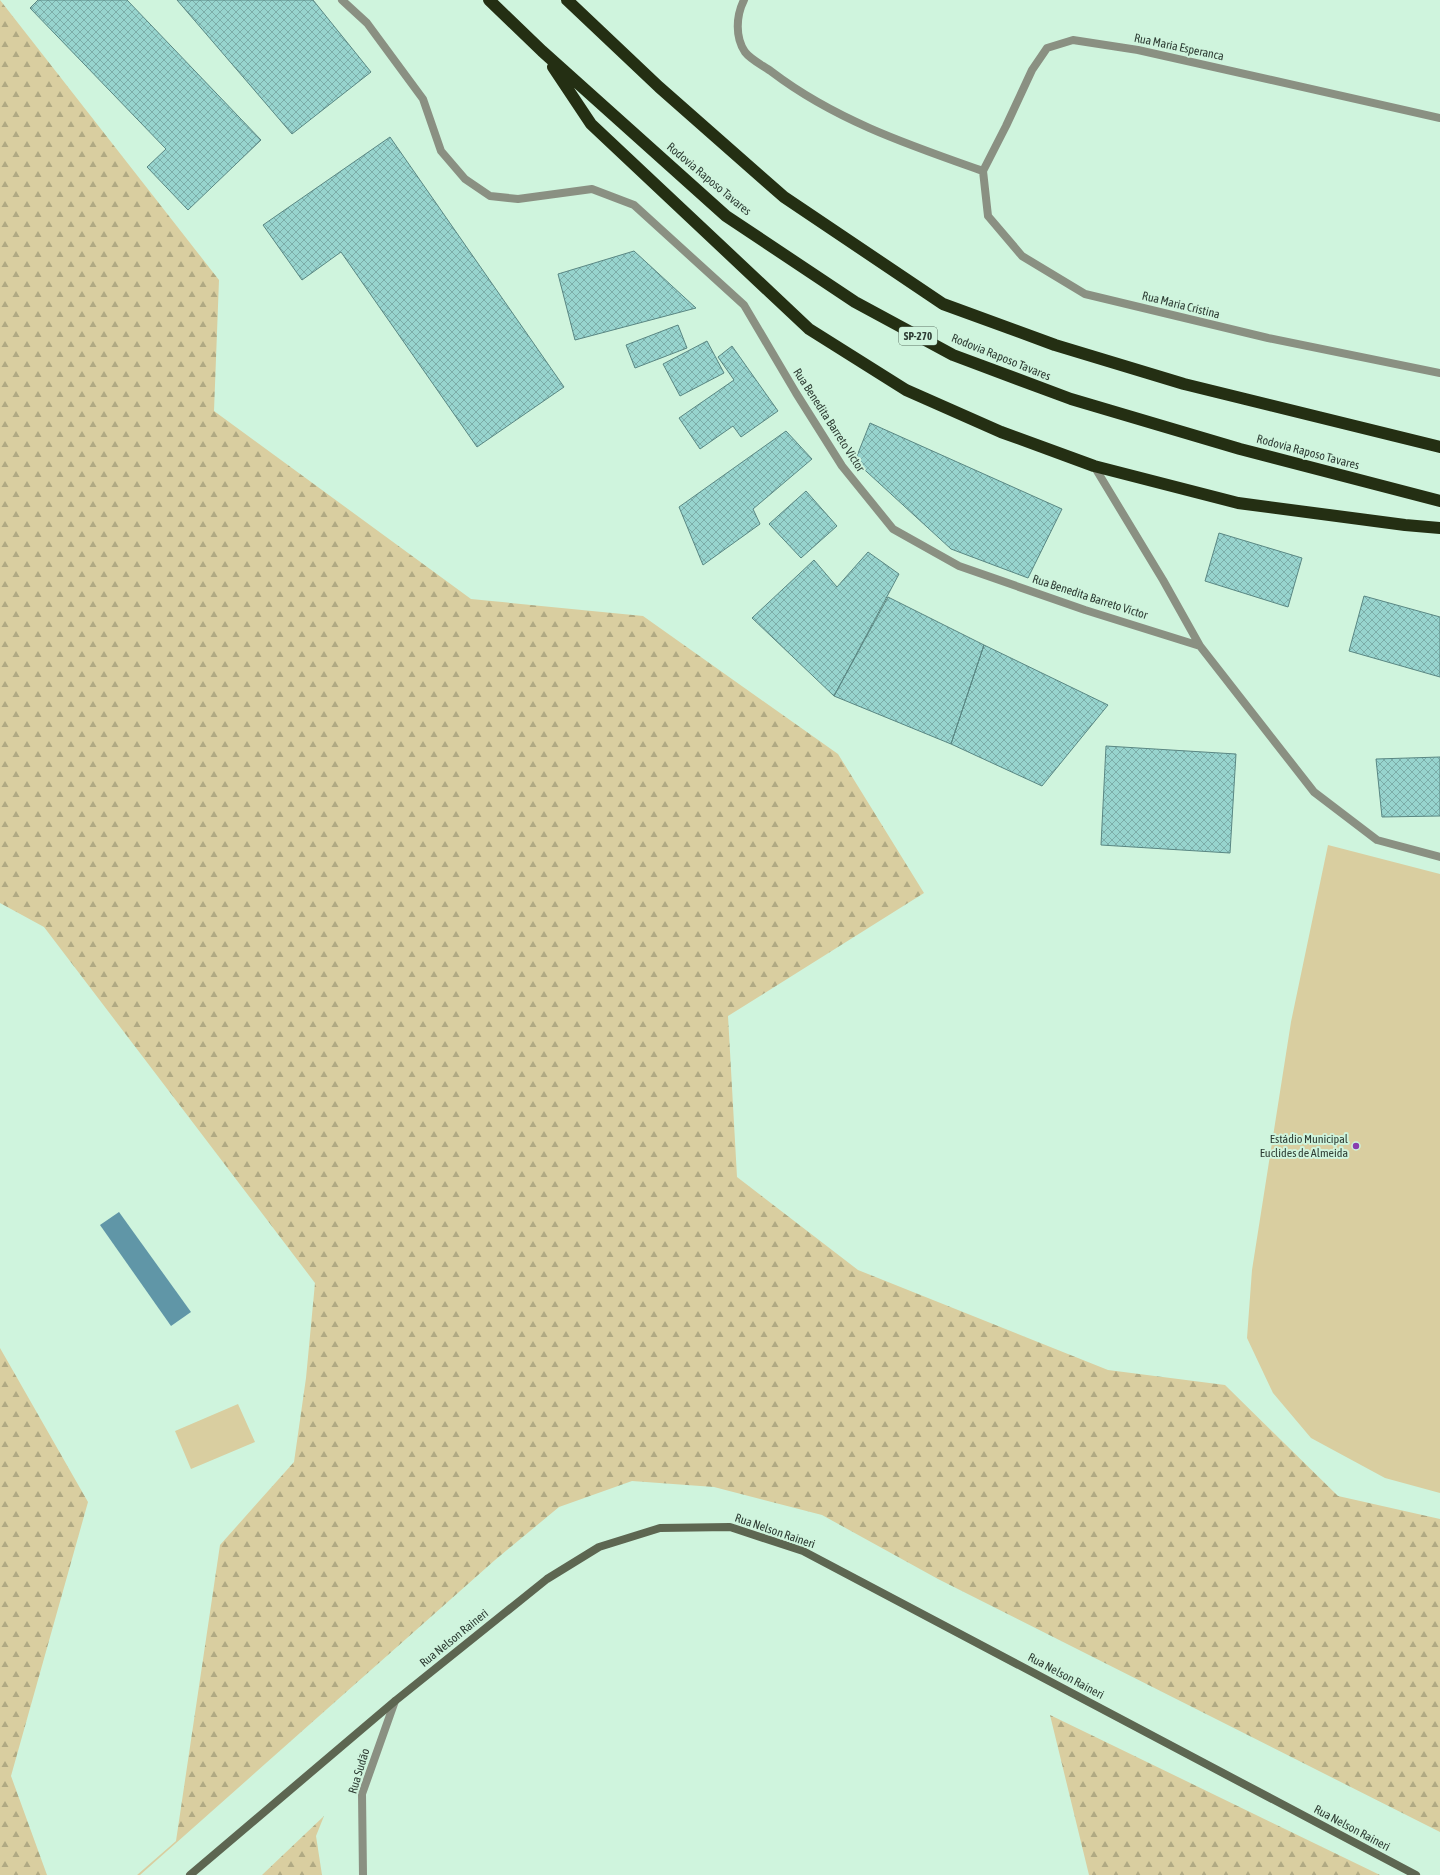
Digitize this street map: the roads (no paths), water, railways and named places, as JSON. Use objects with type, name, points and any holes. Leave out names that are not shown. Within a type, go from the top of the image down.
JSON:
[{"type":"highway","name":"Rodovia Raposo Tavares","points":[[489,0],[542,51],[726,216],[855,302],[953,355],[1079,402],[1240,449],[1440,501]]},
{"type":"highway","points":[[567,0],[659,86],[784,197],[943,304],[1056,345],[1184,384],[1440,447]]},
{"type":"highway","points":[[542,51],[591,124],[809,329],[906,390],[1001,432],[1094,466],[1238,504],[1440,528]]},
{"type":"main road","name":"Rua Nelson Raineri","points":[[190,1875],[395,1701],[547,1579],[600,1547],[660,1528],[730,1527],[803,1551],[1416,1875]]},
{"type":"street","name":"Rua Benedita Barreto Victor","points":[[342,0],[367,23],[423,99],[441,151],[465,179],[490,196],[518,199],[592,189],[634,205],[744,305],[796,393],[842,466],[893,530],[959,566],[1085,610],[1200,646]]},
{"type":"street","points":[[744,0],[740,10],[737,33],[746,53],[797,91],[862,126],[903,143],[983,171]]},
{"type":"street","name":"Rua Maria Esperanca","points":[[983,171],[1032,70],[1047,48],[1074,40],[1138,50],[1440,118]]},
{"type":"street","name":"Rua Maria Cristina","points":[[983,171],[988,216],[1022,256],[1085,294],[1268,338],[1440,373]]},
{"type":"street","points":[[1094,466],[1163,580],[1200,646],[1314,792],[1377,840],[1440,857]]},
{"type":"street","name":"Rua Sudão","points":[[363,1875],[362,1794],[395,1701]]},
{"type":"water","points":[[119,1212],[191,1312],[171,1326],[100,1225]]},
{"type":"place","name":"Estádio Municipal Euclides de Almeida","points":[[1356,1146]]}]
